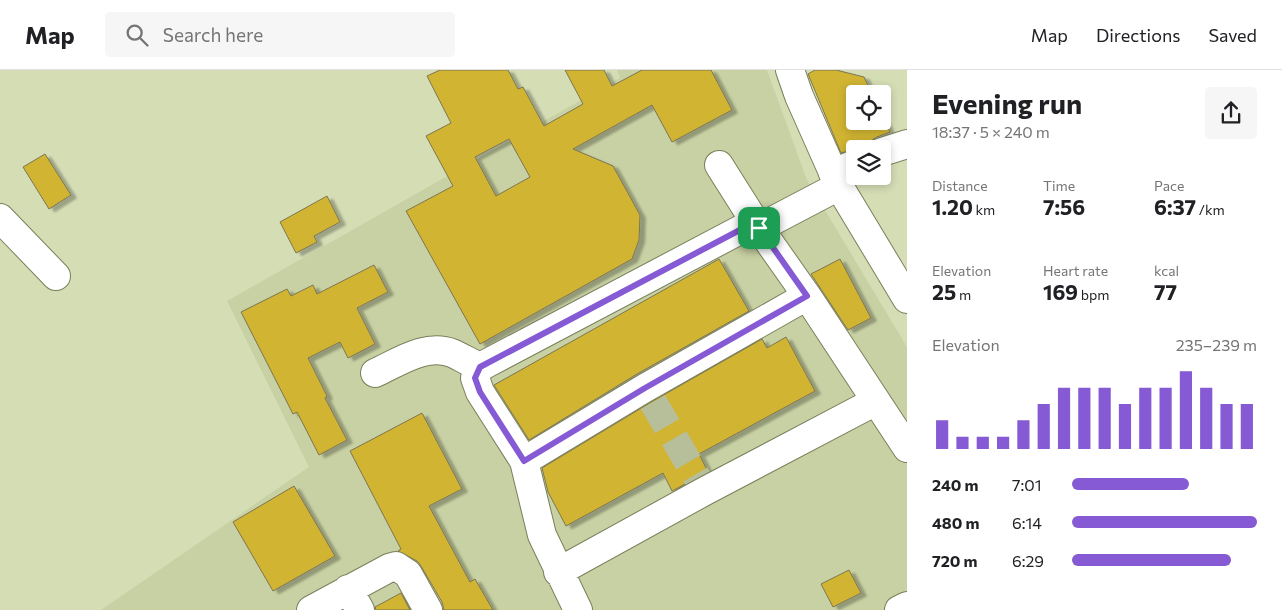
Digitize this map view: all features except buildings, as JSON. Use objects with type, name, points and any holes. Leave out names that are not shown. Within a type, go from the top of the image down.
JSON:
[{"type":"main road","points":[[790,70],[799,96],[907,299]]},
{"type":"main road","points":[[891,149],[907,144]]},
{"type":"main road","points":[[719,165],[757,225],[807,296],[907,448]]},
{"type":"main road","points":[[578,610],[558,572],[542,535],[524,461],[480,392],[475,378],[480,367],[757,225],[842,174]]},
{"type":"main road","points":[[0,218],[56,276]]},
{"type":"main road","points":[[524,461],[649,395],[807,296]]},
{"type":"main road","points":[[375,373],[419,353],[434,350],[451,353],[480,367]]},
{"type":"main road","points":[[558,572],[702,485],[876,401]]},
{"type":"main road","points":[[310,610],[354,600],[389,568],[396,566],[408,574],[428,610]]},
{"type":"main road","points":[[898,610],[907,606]]},
{"type":"shaded area","points":[[617,70],[767,70],[807,180],[907,347],[907,610],[101,610],[309,467],[227,301],[620,78]]},
{"type":"tunnel","points":[[653,402],[698,479]]},
{"type":"route","points":[[755,222],[759,228],[807,296],[645,388],[524,461],[480,392],[475,378],[480,367],[755,222]]}]
